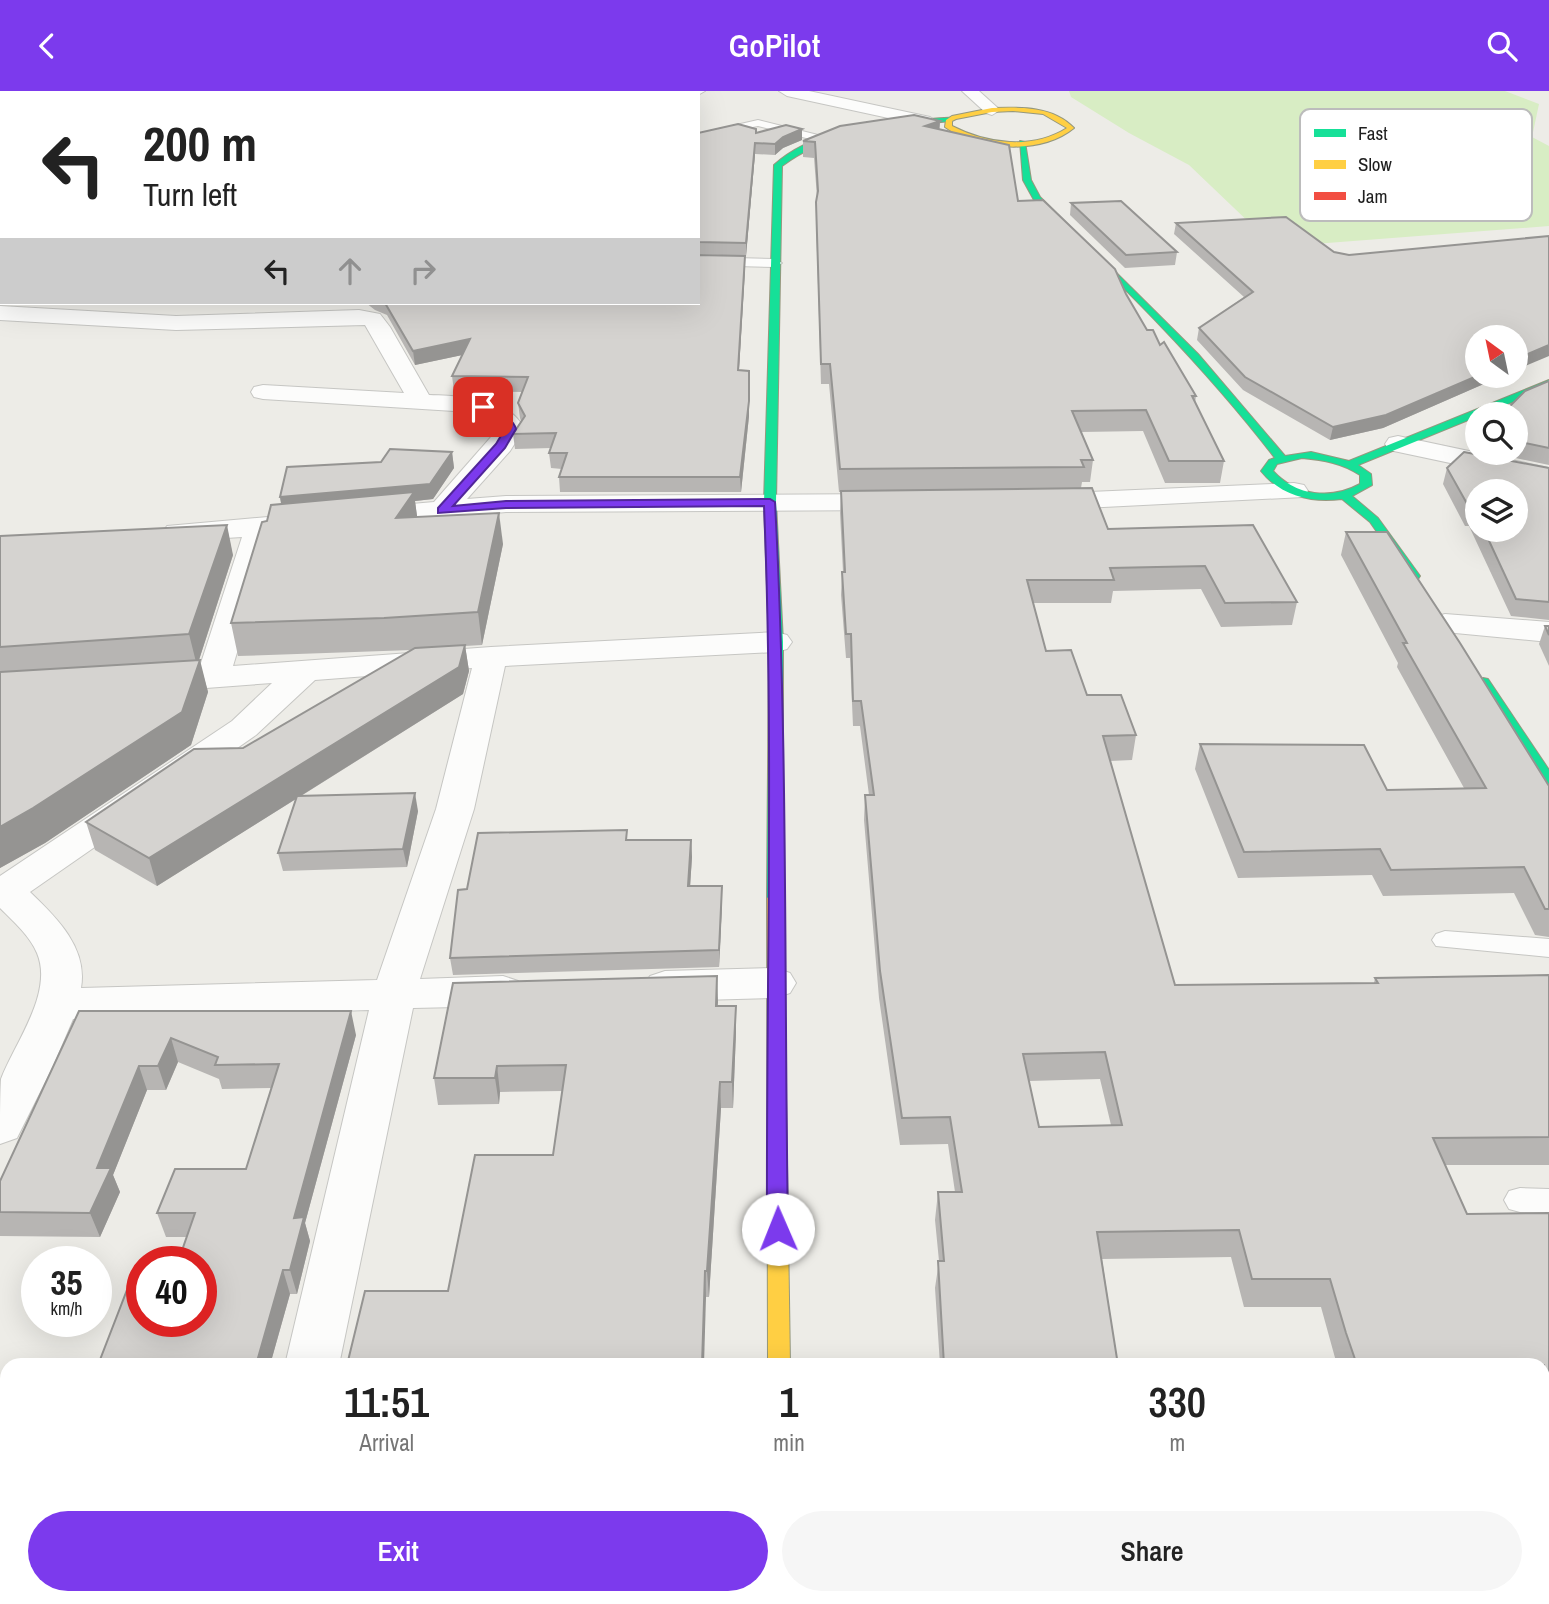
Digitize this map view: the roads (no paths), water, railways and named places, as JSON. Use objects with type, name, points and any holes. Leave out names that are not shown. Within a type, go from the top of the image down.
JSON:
[{"type":"main road","points":[[1037,91],[1041,113]]},
{"type":"main road","points":[[779,1358],[775,983],[776,642],[770,502],[778,165],[785,155],[822,139],[951,119],[970,112],[992,110],[1041,113],[1066,121],[1070,124],[1070,131],[1050,139],[1022,142],[965,136],[948,127],[951,119]]},
{"type":"main road","points":[[1022,142],[1027,180],[1037,198],[1129,287],[1255,423],[1281,458]]},
{"type":"main road","points":[[1350,464],[1549,383]]},
{"type":"main road","points":[[1315,455],[1350,464],[1365,474],[1367,480],[1362,490],[1345,496],[1320,496],[1294,491],[1269,477],[1269,466],[1281,458],[1315,455]]},
{"type":"main road","points":[[1345,496],[1374,520],[1389,538],[1424,592]]},
{"type":"main road","points":[[1475,669],[1549,781]]},
{"type":"street","points":[[787,91],[930,122]]},
{"type":"street","points":[[970,91],[992,110]]},
{"type":"street","points":[[73,318],[93,305]]},
{"type":"street","points":[[0,313],[176,323],[359,317],[372,319],[421,402]]},
{"type":"street","points":[[263,392],[483,407],[509,424],[511,429],[501,445],[442,510]]},
{"type":"street","points":[[1398,444],[1549,476]]},
{"type":"street","points":[[1016,502],[1294,491]]},
{"type":"street","points":[[151,533],[260,527],[506,504],[920,502]]},
{"type":"street","points":[[212,678],[260,527]]},
{"type":"street","points":[[1448,628],[1549,632]]},
{"type":"street","points":[[119,684],[491,657],[776,642]]},
{"type":"street","points":[[314,1358],[394,994],[455,809],[491,657]]},
{"type":"street","points":[[0,1126],[59,1004],[61,961],[45,934],[3,892],[244,728],[304,672]]},
{"type":"street","points":[[625,988],[775,983]]},
{"type":"street","points":[[59,1004],[544,990]]},
{"type":"lane","points":[[253,91],[276,91]]},
{"type":"lane","points":[[715,131],[758,123],[822,139]]},
{"type":"lane","points":[[700,261],[775,263]]},
{"type":"lane","points":[[1445,940],[1549,948]]}]
